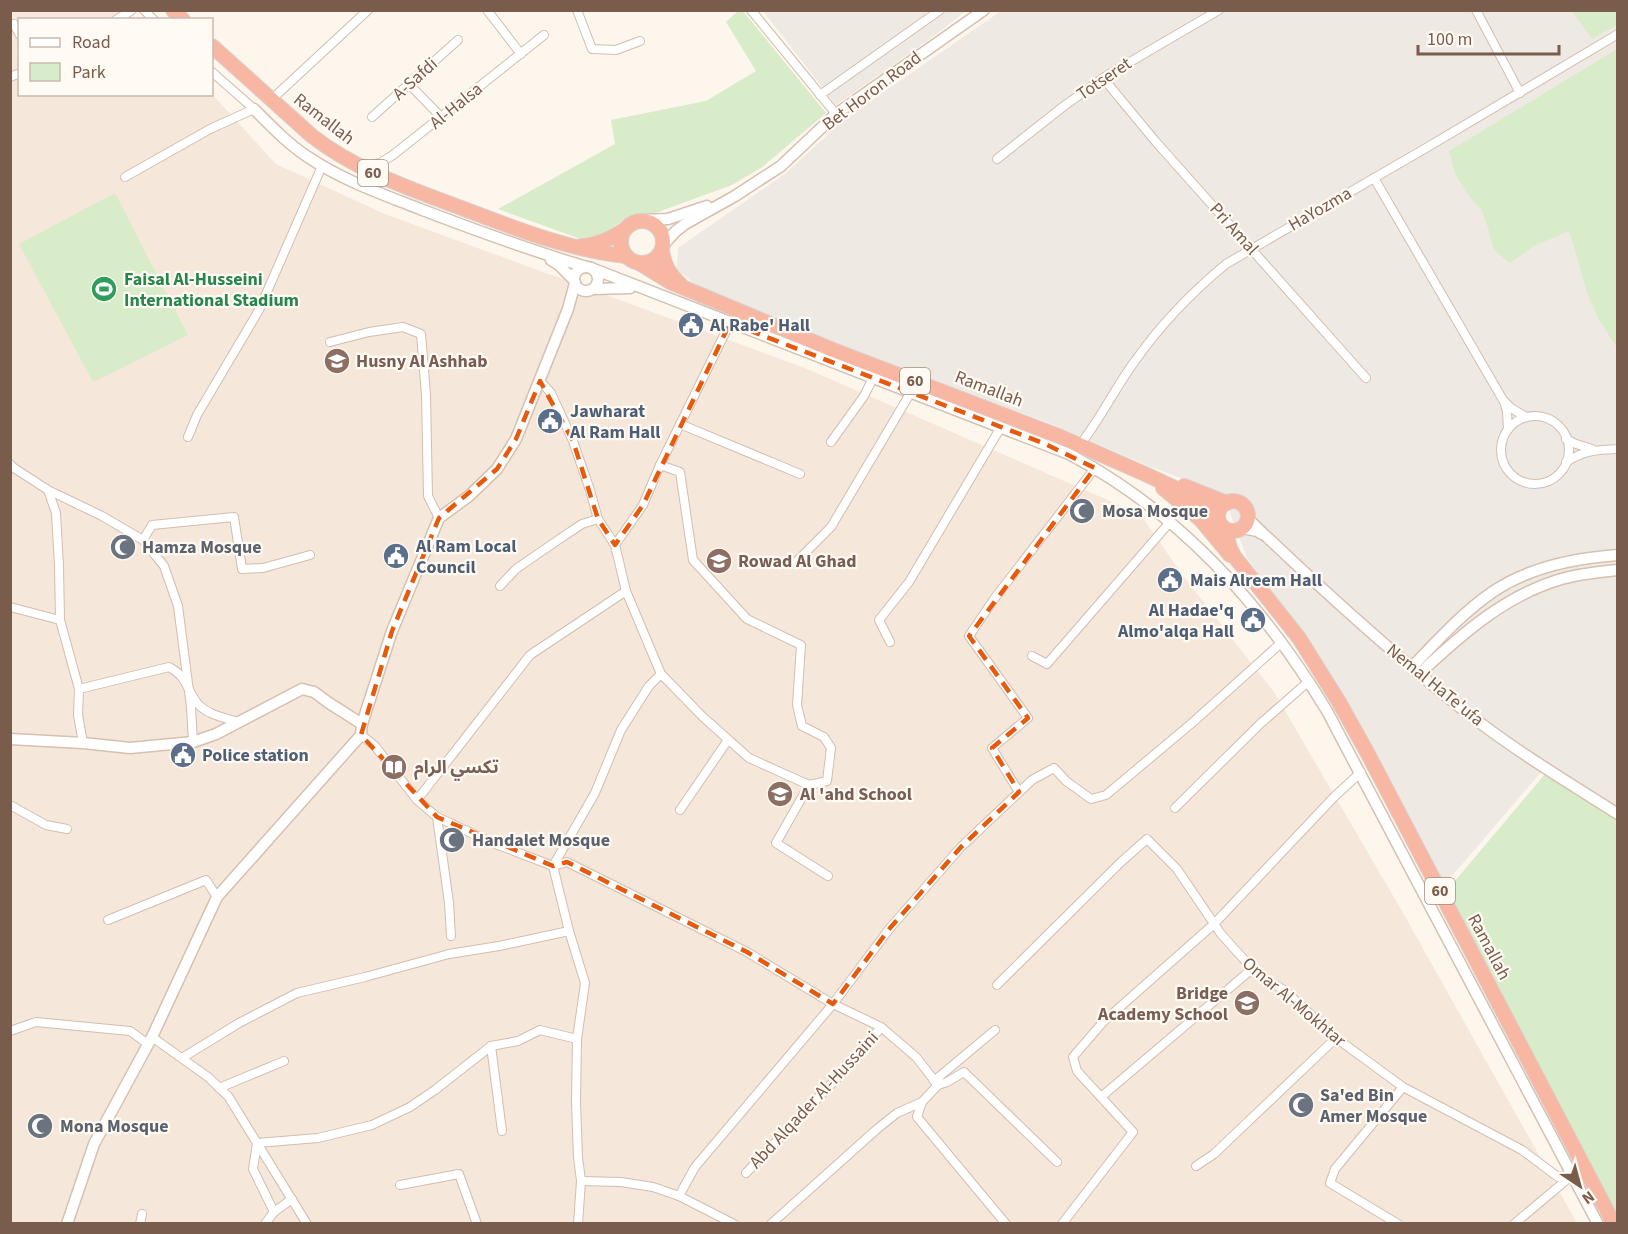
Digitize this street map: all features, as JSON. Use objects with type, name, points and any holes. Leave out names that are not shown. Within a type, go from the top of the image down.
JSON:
[{"type":"highway","name":"Ramallah","points":[[213,47],[326,147],[362,168],[410,189],[536,236],[588,251],[626,256]]},
{"type":"highway","name":"60","points":[[624,230],[632,222],[642,220],[650,222],[661,231],[662,248]]},
{"type":"highway","name":"Ramallah","points":[[565,245],[591,245],[603,242],[624,230]]},
{"type":"highway","points":[[624,230],[620,244],[626,256]]},
{"type":"highway","name":"Ramallah","points":[[662,248],[665,266],[686,289]]},
{"type":"highway","points":[[639,263],[652,261],[662,248]]},
{"type":"highway","name":"60","points":[[626,256],[639,263]]},
{"type":"highway","name":"Ramallah","points":[[639,263],[686,289],[833,350],[1022,421],[1144,474],[1192,496],[1234,525],[1234,551],[1246,572],[1299,638],[1339,702],[1614,1224]]},
{"type":"highway","name":"Ramallah","points":[[1144,474],[1227,502]]},
{"type":"highway","name":"60","points":[[1144,474],[1200,519],[1246,572]]},
{"type":"highway","name":"60","points":[[1227,502],[1240,503],[1247,510],[1234,525]]},
{"type":"highway","points":[[1227,502],[1221,507],[1234,525]]},
{"type":"street","points":[[119,18],[132,10]]},
{"type":"street","points":[[271,100],[368,10]]},
{"type":"street","points":[[487,10],[521,54]]},
{"type":"street","points":[[577,10],[592,49],[616,50],[640,41]]},
{"type":"street","points":[[750,10],[836,114]]},
{"type":"street","points":[[820,95],[940,10]]},
{"type":"street","name":"Bet Horon Road","points":[[662,248],[685,224],[735,196],[781,166],[836,114],[984,10]]},
{"type":"street","name":"Totseret","points":[[997,159],[1103,78],[1219,10]]},
{"type":"street","points":[[1476,10],[1520,93]]},
{"type":"street","points":[[14,24],[18,31]]},
{"type":"street","name":"HaYozma","points":[[1079,446],[1135,361],[1175,310],[1226,264],[1617,34]]},
{"type":"street","name":"Al-Halsa","points":[[362,168],[380,163],[393,155],[544,35]]},
{"type":"street","name":"A-Safdi","points":[[372,117],[458,40]]},
{"type":"street","points":[[213,73],[292,145],[322,166],[402,202],[540,254],[589,268],[1060,450],[1095,468],[1132,492],[1170,522],[1225,573],[1309,681],[1361,772],[1598,1224]]},
{"type":"street","name":"Pri Amal","points":[[1103,78],[1156,142],[1366,378]]},
{"type":"street","points":[[410,84],[441,117]]},
{"type":"street","points":[[125,177],[210,129],[254,109]]},
{"type":"street","points":[[188,436],[197,416],[259,310],[322,166]]},
{"type":"street","points":[[1374,178],[1503,400],[1507,412],[1508,429]]},
{"type":"street","name":"Bet Horon Road","points":[[642,220],[669,219],[735,196]]},
{"type":"street","points":[[540,254],[559,265],[580,289],[617,287],[645,290]]},
{"type":"street","points":[[67,1224],[94,1144],[150,1040],[217,897],[361,730],[392,631],[439,518],[469,496],[497,469],[516,440],[555,340],[568,309],[577,272],[580,269],[594,270],[598,277],[597,285],[572,311],[555,340]]},
{"type":"street","points":[[615,546],[643,505],[660,465],[730,323]]},
{"type":"street","points":[[330,342],[369,332],[403,327],[422,334],[428,496],[439,518]]},
{"type":"street","points":[[831,442],[864,396],[873,378]]},
{"type":"street","points":[[540,381],[550,393],[573,441],[598,519],[615,546],[626,591],[661,674],[703,717],[749,758],[809,785],[827,782],[831,748],[825,737],[802,726],[797,705],[801,645],[747,619],[693,560],[680,472],[660,465]]},
{"type":"street","points":[[795,563],[831,527],[911,392]]},
{"type":"street","points":[[1503,400],[1527,417]]},
{"type":"street","points":[[1527,417],[1551,420],[1560,428],[1566,439],[1568,453],[1566,462],[1559,473],[1543,482],[1530,483],[1518,479],[1508,471],[1502,459],[1502,440],[1508,429],[1518,420],[1527,417]]},
{"type":"street","points":[[680,424],[800,474]]},
{"type":"street","points":[[890,642],[879,620],[914,573],[1001,427]]},
{"type":"street","points":[[1566,439],[1593,450]]},
{"type":"street","points":[[1566,462],[1593,450],[1617,449]]},
{"type":"street","points":[[10,464],[48,490],[102,516],[143,540],[164,566],[178,606],[193,742]]},
{"type":"street","points":[[1019,792],[992,748],[1028,718],[969,636],[994,599],[1095,468]]},
{"type":"street","points":[[48,490],[56,513],[60,620],[79,689],[78,715],[83,743]]},
{"type":"street","points":[[143,540],[152,525],[234,517],[242,569],[263,568],[310,555]]},
{"type":"street","points":[[500,586],[516,569],[558,540],[582,524],[598,519]]},
{"type":"street","points":[[1032,656],[1047,664],[1170,522]]},
{"type":"street","name":"Nemal HaTe'ufa","points":[[1234,525],[1257,531],[1267,537],[1326,594],[1465,712],[1617,814]]},
{"type":"street","points":[[1416,670],[1455,623],[1495,590],[1517,579],[1566,561],[1617,555]]},
{"type":"street","points":[[1416,670],[1470,628],[1516,597],[1557,580],[1580,574],[1617,570]]},
{"type":"street","points":[[417,800],[530,655],[626,591]]},
{"type":"street","points":[[10,607],[60,620]]},
{"type":"street","points":[[679,1196],[695,1167],[833,1004],[890,928],[961,847],[1032,780],[1054,768],[1065,781],[1090,799],[1106,795],[1281,644]]},
{"type":"street","points":[[79,689],[169,667],[177,672],[188,685],[199,706],[213,715],[238,722]]},
{"type":"street","points":[[578,1224],[581,1181],[576,1102],[577,1039],[585,983],[553,866],[595,793],[621,730],[649,686],[661,674]]},
{"type":"street","points":[[1175,808],[1260,724],[1309,681]]},
{"type":"street","points":[[10,740],[83,743],[130,748],[193,742],[216,734],[302,689],[314,692],[361,730],[417,800],[437,817],[493,843],[553,866],[567,862],[747,952],[833,1004],[881,1027],[916,1057],[936,1083]]},
{"type":"street","points":[[680,810],[728,740]]},
{"type":"street","points":[[1062,1224],[1133,1132],[1077,1071],[1072,1057],[1103,1022],[1214,924],[1334,797],[1361,772]]},
{"type":"street","points":[[809,785],[776,843],[828,876]]},
{"type":"street","points":[[10,805],[46,825],[68,829]]},
{"type":"street","points":[[437,817],[449,903],[451,936]]},
{"type":"street","name":"Omar Al-Mokhtar","points":[[996,985],[1147,839],[1178,869],[1221,934],[1252,969],[1284,990],[1336,1038],[1403,1087],[1522,1150],[1558,1177],[1572,1175]]},
{"type":"street","points":[[108,920],[206,880],[217,897]]},
{"type":"street","points":[[182,1058],[239,1023],[297,993],[449,954],[569,931]]},
{"type":"street","points":[[1101,1097],[1252,969]]},
{"type":"street","points":[[10,1031],[36,1022],[130,1031],[182,1058],[208,1077],[228,1096],[307,1224]]},
{"type":"street","name":"Abd Alqader Al-Hussaini","points":[[746,1173],[860,1054],[881,1027]]},
{"type":"street","points":[[257,1143],[318,1138],[372,1125],[435,1090],[491,1046],[518,1041],[540,1030],[577,1039]]},
{"type":"street","points":[[995,1030],[936,1083],[922,1102],[917,1117],[1006,1224]]},
{"type":"street","points":[[1196,1166],[1214,1154],[1336,1038]]},
{"type":"street","points":[[491,1046],[502,1131]]},
{"type":"street","points":[[219,1088],[284,1061]]},
{"type":"street","points":[[936,1083],[948,1082],[964,1072],[1057,1161]]},
{"type":"street","points":[[1398,1224],[1330,1183],[1335,1169],[1403,1087]]},
{"type":"street","points":[[771,1224],[877,1129],[897,1113],[922,1102]]},
{"type":"street","points":[[257,1143],[253,1169],[274,1212]]},
{"type":"street","points":[[400,1185],[459,1174],[477,1224]]},
{"type":"street","points":[[1514,1224],[1572,1175]]},
{"type":"street","points":[[581,1181],[653,1187],[679,1196],[734,1224]]},
{"type":"street","points":[[265,1224],[274,1212],[292,1199]]},
{"type":"street","points":[[140,1224],[142,1214]]},
{"type":"highlighted area","points":[[730,323],[1043,443],[1095,468],[969,636],[1028,718],[992,748],[1019,792],[961,847],[890,928],[833,1004],[747,952],[567,862],[553,866],[437,817],[361,735],[392,631],[439,518],[497,469],[516,439],[540,381],[573,441],[598,519],[615,545],[643,505]]},
{"type":"shaded area","points":[[10,11],[124,11],[133,18],[18,18],[18,96],[213,95],[276,164],[385,214],[805,368],[1140,514],[1184,577],[1274,692],[1402,911],[1577,1223],[11,1223]]},
{"type":"shaded area","points":[[763,11],[966,11],[836,105]]},
{"type":"shaded area","points":[[1001,11],[1617,11],[1617,808],[1547,765],[1441,889],[1301,631],[1247,558],[1223,494],[1146,465],[1049,423],[823,341],[707,293],[677,270],[678,248],[786,173],[846,118]]},
{"type":"green space","points":[[738,11],[743,11],[826,113],[761,168],[732,185],[650,215],[627,218],[599,236],[578,238],[498,209],[615,144],[611,120],[706,101],[756,71],[726,22]]},
{"type":"green space","points":[[1572,11],[1617,11],[1617,25],[1592,39]]},
{"type":"green space","points":[[1617,49],[1617,348],[1599,320],[1588,295],[1569,231],[1534,246],[1510,263],[1494,250],[1481,209],[1469,196],[1455,174],[1449,151]]},
{"type":"green space","name":"Faisal Al-Husseini International Stadium","points":[[115,193],[188,335],[93,382],[19,244]]},
{"type":"green space","points":[[1545,774],[1617,820],[1617,1213],[1444,894]]},
{"type":"place","name":"Faisal Al-Husseini International Stadium","points":[[104,289]]},
{"type":"place","name":"Al Rabe' Hall","points":[[691,325]]},
{"type":"place","name":"Husny Al Ashhab","points":[[337,361]]},
{"type":"place","name":"Jawharat Al Ram Hall","points":[[550,421]]},
{"type":"place","name":"Mosa Mosque","points":[[1082,511]]},
{"type":"place","name":"Hamza Mosque","points":[[123,547]]},
{"type":"place","name":"Al Ram Local Council","points":[[396,556]]},
{"type":"place","name":"Rowad Al Ghad","points":[[719,561]]},
{"type":"place","name":"Mais Alreem Hall","points":[[1170,580]]},
{"type":"place","name":"Al Hadae'q Almo'alqa Hall","points":[[1253,620]]},
{"type":"place","name":"Police station","points":[[183,755]]},
{"type":"place","name":"تكسي الرام","points":[[394,767]]},
{"type":"place","name":"Al 'ahd School","points":[[780,794]]},
{"type":"place","name":"Handalet Mosque","points":[[452,840]]},
{"type":"place","name":"Bridge Academy School","points":[[1247,1003]]},
{"type":"place","name":"Sa'ed Bin Amer Mosque","points":[[1301,1105]]},
{"type":"place","name":"Mona Mosque","points":[[40,1126]]}]
